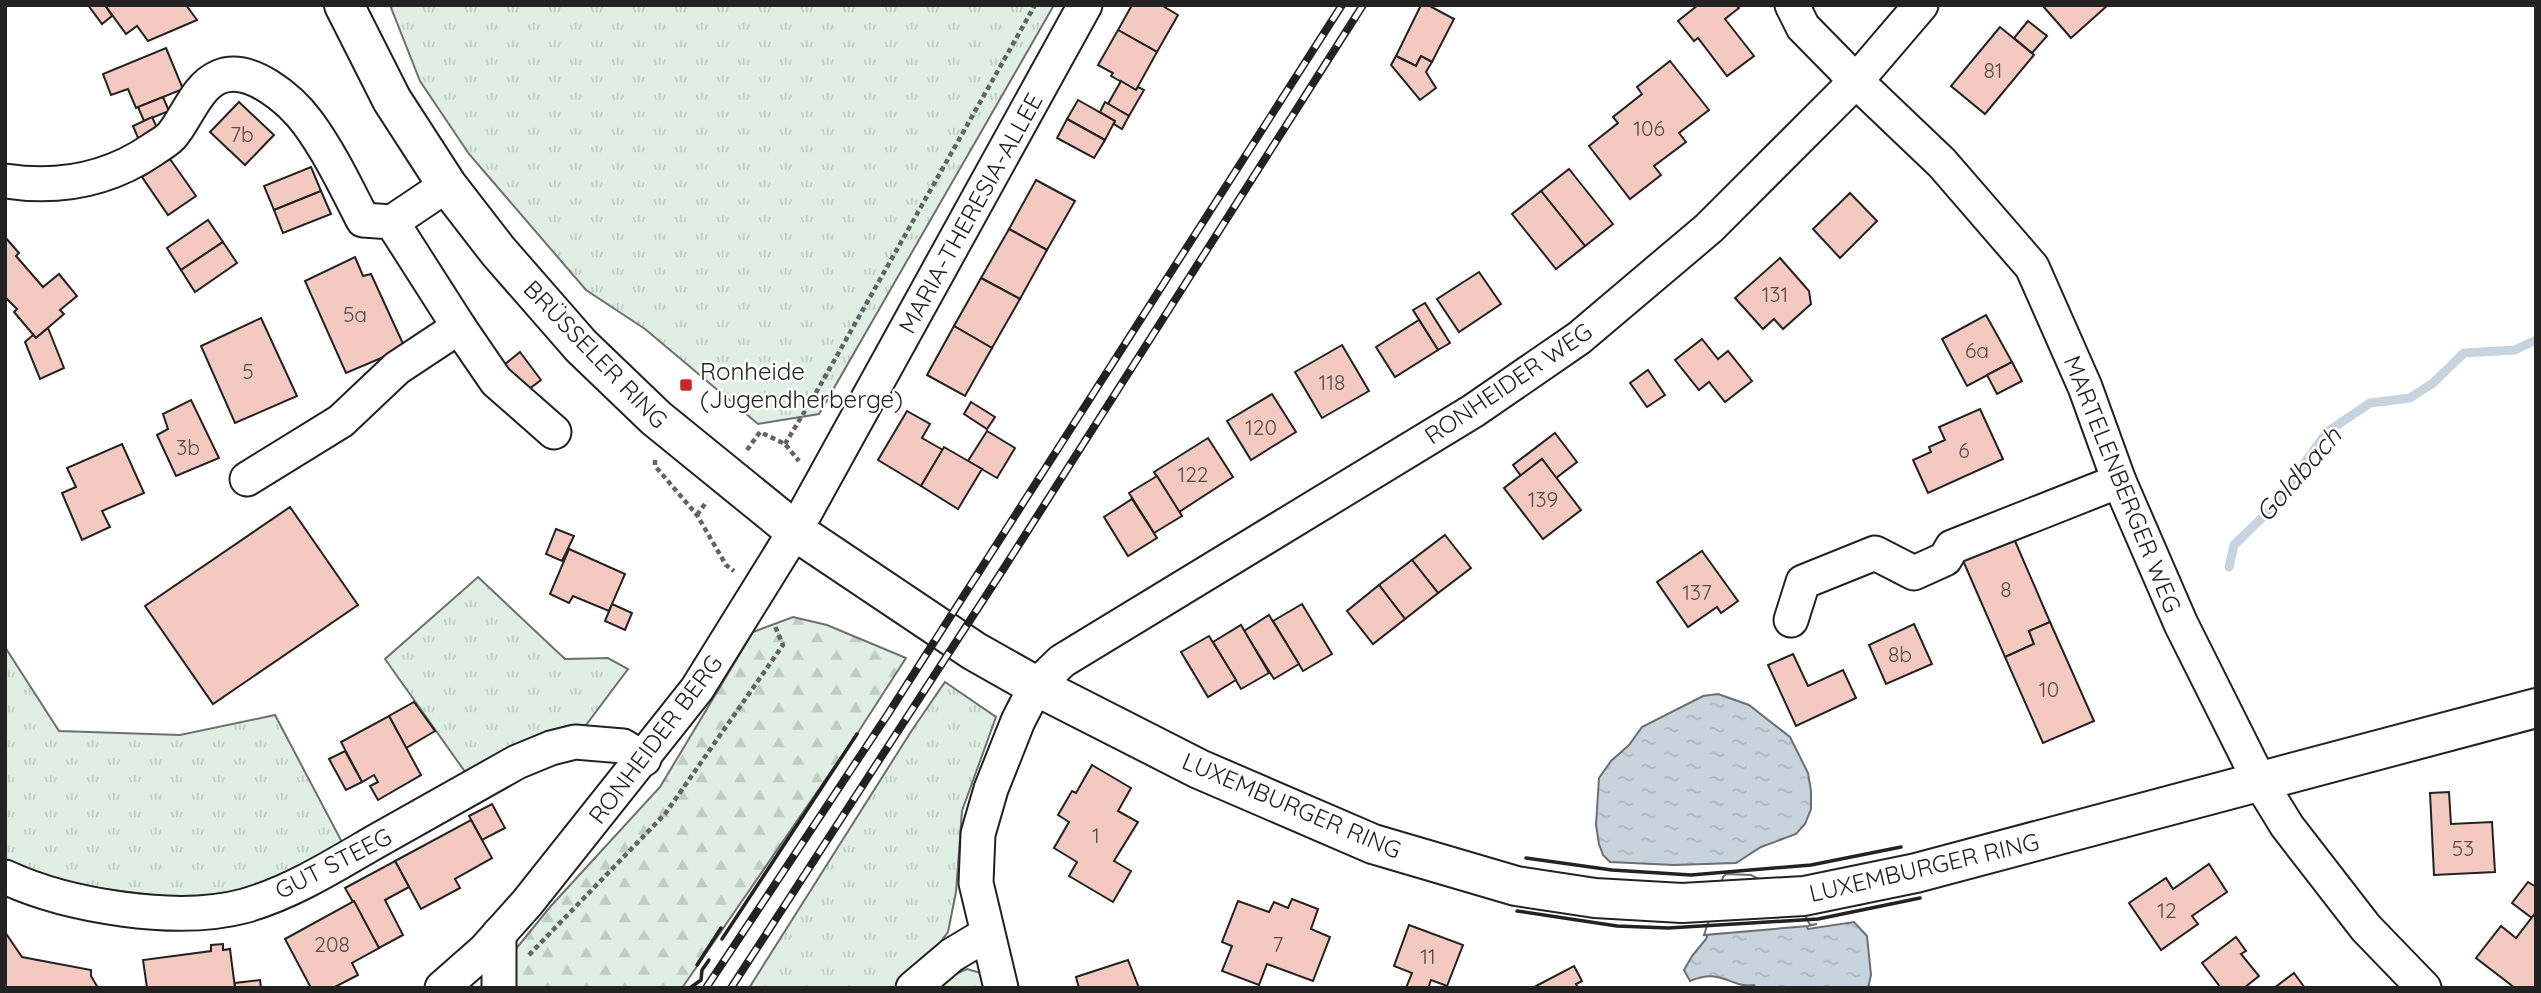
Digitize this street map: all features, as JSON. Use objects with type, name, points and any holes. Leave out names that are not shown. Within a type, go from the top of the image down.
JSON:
[{"type":"main road","name":"BRÜSSELER RING","points":[[344,5],[392,100],[447,185],[498,251],[618,384],[794,531]]},
{"type":"main road","name":"LUXEMBURGER RING","points":[[794,531],[967,647],[1199,769],[1373,844],[1516,886],[1595,898],[1682,903],[1804,896],[1916,873],[2536,708]]},
{"type":"street","name":"MARIA-THERESIA-ALLEE","points":[[794,531],[1085,5]]},
{"type":"street","name":"MARTELENBERGER WEG","points":[[1792,5],[1803,27],[1942,163],[2032,267],[2085,387],[2119,481],[2181,624],[2260,782],[2287,826],[2366,928],[2424,988]]},
{"type":"street","name":"RONHEIDER WEG","points":[[1001,988],[976,883],[978,834],[991,789],[1018,722],[1037,686],[1062,661],[1472,411],[1579,338],[1709,228],[1856,81],[1921,5]]},
{"type":"street","points":[[5,181],[34,185],[81,180],[129,165],[172,137],[201,93],[219,77],[242,74],[270,85],[307,121],[363,220],[393,222],[447,185]]},
{"type":"street","points":[[393,222],[496,381],[554,432]]},
{"type":"street","points":[[247,479],[341,421],[397,368],[459,327]]},
{"type":"street","points":[[1791,620],[1803,582],[1875,553],[1914,573],[1945,559],[1952,547],[2119,481]]},
{"type":"street","name":"RONHEIDER BERG","points":[[442,988],[499,934],[644,759],[697,689],[794,531]]},
{"type":"street","name":"GUT STEEG","points":[[5,877],[32,889],[89,904],[205,913],[246,905],[310,880],[517,762],[551,747],[575,743],[623,746],[644,759]]},
{"type":"street","points":[[499,934],[499,986]]},
{"type":"street","points":[[913,988],[952,956],[987,934]]},
{"type":"path","points":[[760,432],[785,444],[1035,5]]},
{"type":"path","points":[[697,514],[726,565]]},
{"type":"path","points":[[499,986],[665,814],[783,645],[758,591]]},
{"type":"green space","points":[[390,5],[1054,5],[819,414],[758,424],[645,329],[586,290],[469,154],[420,81]]},
{"type":"green space","points":[[478,577],[565,659],[608,658],[628,669],[586,725],[549,731],[468,776],[385,659]]},
{"type":"green space","points":[[793,617],[827,625],[906,658],[857,734],[682,988],[484,988],[550,907],[660,787],[753,632]]},
{"type":"green space","points":[[5,647],[59,731],[180,735],[275,715],[343,844],[252,890],[190,900],[74,885],[5,864]]},
{"type":"green space","points":[[945,682],[996,717],[962,811],[956,892],[948,932],[901,988],[749,988],[912,730]]},
{"type":"green space","points":[[967,969],[981,973],[987,988],[935,988],[937,982]]},
{"type":"water","points":[[1718,694],[1749,705],[1790,737],[1808,773],[1811,809],[1805,824],[1796,834],[1761,847],[1736,863],[1674,865],[1610,862],[1603,855],[1596,825],[1599,778],[1642,727],[1703,696]]},
{"type":"water","points":[[1726,878],[1794,901],[1808,929],[1854,922],[1867,936],[1871,975],[1868,988],[1756,988],[1754,985],[1711,976],[1690,981],[1684,970],[1706,939]]},
{"type":"pier","points":[[1726,874],[1751,875],[1796,898],[1810,925],[1817,924],[1808,926],[1704,935]]},
{"type":"building","points":[[88,5],[105,5],[112,16],[102,24]]},
{"type":"building","points":[[105,5],[186,5],[197,20],[148,41],[137,26],[126,34]]},
{"type":"building","points":[[1132,5],[1161,5],[1178,15],[1157,52],[1118,30]]},
{"type":"building","points":[[1421,5],[1428,5],[1454,19],[1432,62],[1421,56],[1416,66],[1396,56]]},
{"type":"building","points":[[1698,5],[1736,5],[1739,8],[1725,19],[1754,56],[1727,76],[1698,38],[1694,41],[1678,21]]},
{"type":"building","points":[[2042,5],[2108,5],[2071,38]]},
{"type":"building","points":[[2028,21],[2047,36],[2032,53],[2014,38]]},
{"type":"building","points":[[2000,27],[2034,55],[1985,114],[1951,86]]},
{"type":"building","points":[[1118,30],[1157,52],[1136,90],[1098,65]]},
{"type":"building","points":[[166,48],[183,89],[136,108],[128,89],[111,95],[103,74]]},
{"type":"building","points":[[1396,56],[1416,66],[1421,56],[1432,62],[1426,72],[1436,88],[1420,100],[1391,65]]},
{"type":"building","points":[[1670,61],[1709,110],[1679,133],[1686,142],[1654,166],[1661,175],[1630,199],[1589,146],[1618,123],[1613,117],[1642,94],[1637,87]]},
{"type":"building","points":[[1121,81],[1136,90],[1138,87],[1144,90],[1129,116],[1108,104]]},
{"type":"building","points":[[163,97],[169,111],[144,121],[138,107]]},
{"type":"building","points":[[1078,100],[1115,121],[1105,140],[1067,119]]},
{"type":"building","points":[[239,102],[274,135],[245,165],[210,132]]},
{"type":"building","points":[[1105,102],[1129,116],[1122,129],[1100,112]]},
{"type":"building","points":[[152,117],[158,130],[138,138],[133,126]]},
{"type":"building","points":[[1067,119],[1105,140],[1094,158],[1057,138]]},
{"type":"building","points":[[170,159],[196,196],[168,215],[142,177]]},
{"type":"building","points":[[311,167],[321,191],[274,210],[264,186]]},
{"type":"building","points":[[1569,169],[1613,224],[1585,246],[1541,191]]},
{"type":"building","points":[[1036,180],[1075,201],[1047,250],[1009,229]]},
{"type":"building","points":[[321,191],[331,214],[283,233],[274,210]]},
{"type":"building","points":[[1541,191],[1585,246],[1556,269],[1512,214]]},
{"type":"building","points":[[1850,193],[1877,221],[1840,258],[1813,229]]},
{"type":"building","points":[[208,220],[223,242],[181,270],[167,248]]},
{"type":"building","points":[[1009,229],[1047,250],[1020,299],[981,278]]},
{"type":"building","points":[[5,237],[19,253],[16,256],[43,287],[59,274],[77,296],[60,310],[64,314],[36,338],[14,312],[17,309],[5,297]]},
{"type":"building","points":[[223,242],[237,263],[195,292],[181,270]]},
{"type":"building","points":[[355,257],[363,276],[371,274],[405,348],[346,373],[305,281]]},
{"type":"building","points":[[1780,258],[1809,291],[1811,304],[1783,329],[1774,319],[1763,329],[1735,298]]},
{"type":"building","points":[[1479,272],[1501,304],[1459,332],[1437,299]]},
{"type":"building","points":[[981,278],[1020,299],[992,348],[954,326]]},
{"type":"building","points":[[1425,303],[1450,343],[1438,350],[1413,310]]},
{"type":"building","points":[[1986,315],[2012,362],[1967,386],[1942,339]]},
{"type":"building","points":[[261,318],[297,396],[235,423],[201,346]]},
{"type":"building","points":[[1419,320],[1438,350],[1395,377],[1376,347]]},
{"type":"building","points":[[954,326],[992,348],[965,396],[927,375]]},
{"type":"building","points":[[48,328],[64,368],[40,379],[25,342],[33,335],[36,338]]},
{"type":"building","points":[[1702,339],[1718,359],[1728,351],[1752,381],[1725,402],[1709,382],[1699,390],[1675,360]]},
{"type":"building","points":[[1342,345],[1369,391],[1322,418],[1295,372]]},
{"type":"building","points":[[520,352],[541,380],[525,392],[504,365]]},
{"type":"building","points":[[2012,362],[2022,381],[1997,394],[1987,375]]},
{"type":"building","points":[[1648,370],[1665,395],[1647,407],[1630,383]]},
{"type":"building","points":[[1272,394],[1296,432],[1251,460],[1227,421]]},
{"type":"building","points":[[191,400],[219,458],[176,476],[157,435],[168,429],[163,414]]},
{"type":"building","points":[[971,402],[995,417],[987,429],[964,414]]},
{"type":"building","points":[[1980,409],[2003,459],[1928,493],[1913,460],[1931,452],[1929,447],[1945,440],[1939,427]]},
{"type":"building","points":[[907,411],[930,424],[922,438],[943,450],[921,486],[878,460]]},
{"type":"building","points":[[987,431],[1015,448],[997,478],[968,461]]},
{"type":"building","points":[[1555,433],[1577,462],[1556,478],[1542,459],[1521,476],[1513,465]]},
{"type":"building","points":[[1208,438],[1233,477],[1179,512],[1154,472]]},
{"type":"building","points":[[122,444],[144,493],[102,511],[110,527],[82,540],[62,493],[76,487],[67,468]]},
{"type":"building","points":[[944,447],[982,469],[958,509],[921,486]]},
{"type":"building","points":[[1542,459],[1581,510],[1543,539],[1504,488]]},
{"type":"building","points":[[1157,476],[1182,516],[1154,533],[1129,493]]},
{"type":"building","points":[[1132,499],[1157,538],[1128,556],[1104,517]]},
{"type":"building","points":[[290,507],[358,605],[213,704],[145,606]]},
{"type":"building","points":[[556,529],[574,536],[562,561],[546,554]]},
{"type":"building","points":[[2012,534],[2050,622],[2029,631],[2034,644],[2005,657],[1961,556]]},
{"type":"building","points":[[1445,535],[1471,568],[1438,593],[1412,560]]},
{"type":"building","points":[[569,549],[625,574],[609,611],[573,596],[569,603],[550,594]]},
{"type":"building","points":[[1702,551],[1738,601],[1721,613],[1717,607],[1688,627],[1657,582]]},
{"type":"building","points":[[1412,560],[1438,593],[1405,619],[1379,585]]},
{"type":"building","points":[[1379,585],[1405,619],[1373,644],[1347,611]]},
{"type":"building","points":[[612,604],[632,613],[625,630],[605,621]]},
{"type":"building","points":[[1302,604],[1332,654],[1303,671],[1273,621]]},
{"type":"building","points":[[1269,615],[1299,664],[1274,679],[1244,631]]},
{"type":"building","points":[[2050,622],[2094,721],[2043,743],[2005,657],[2034,644],[2029,631]]},
{"type":"building","points":[[1914,624],[1932,664],[1886,684],[1869,645]]},
{"type":"building","points":[[1241,625],[1269,673],[1241,689],[1213,642]]},
{"type":"building","points":[[1209,636],[1236,680],[1208,697],[1181,652]]},
{"type":"building","points":[[1793,654],[1808,686],[1843,670],[1856,698],[1796,726],[1768,665]]},
{"type":"building","points":[[414,702],[435,731],[406,748],[389,716]]},
{"type":"building","points":[[389,716],[421,775],[378,800],[370,786],[378,782],[374,775],[362,782],[341,742]]},
{"type":"building","points":[[345,751],[362,782],[346,790],[329,759]]},
{"type":"building","points":[[1092,765],[1131,788],[1118,811],[1138,822],[1114,861],[1131,871],[1113,902],[1069,876],[1077,862],[1054,848],[1069,822],[1058,815],[1072,791],[1076,793]]},
{"type":"building","points":[[2449,792],[2451,824],[2492,822],[2495,872],[2434,875],[2430,793]]},
{"type":"building","points":[[492,804],[505,828],[482,840],[469,816]]},
{"type":"building","points":[[471,820],[492,858],[455,879],[460,888],[421,909],[395,861]]},
{"type":"building","points":[[395,861],[409,887],[385,900],[403,935],[379,948],[345,888]]},
{"type":"building","points":[[2209,864],[2227,892],[2192,916],[2198,924],[2161,950],[2129,903],[2166,878],[2173,889]]},
{"type":"building","points":[[2528,882],[2536,887],[2536,912],[2532,918],[2512,903]]},
{"type":"building","points":[[1292,899],[1318,909],[1311,929],[1330,937],[1313,981],[1267,964],[1259,985],[1222,971],[1232,946],[1222,942],[1238,901],[1269,912],[1274,902],[1288,908]]},
{"type":"building","points":[[354,901],[379,948],[352,963],[358,975],[333,988],[311,988],[285,939]]},
{"type":"building","points":[[2536,912],[2536,988],[2515,988],[2476,958],[2501,926],[2516,938]]},
{"type":"building","points":[[1409,925],[1463,945],[1447,986],[1431,980],[1428,988],[1406,988],[1412,973],[1394,966]]},
{"type":"building","points":[[5,932],[22,957],[91,970],[91,976],[98,988],[5,988]]},
{"type":"building","points":[[2236,937],[2246,951],[2241,954],[2259,976],[2244,988],[2221,988],[2202,963]]},
{"type":"building","points":[[223,944],[223,950],[230,949],[235,988],[147,988],[143,960],[211,951],[211,945]]},
{"type":"building","points":[[1128,960],[1139,988],[1079,988],[1076,977]]},
{"type":"building","points":[[1574,966],[1582,981],[1576,984],[1578,988],[1537,988],[1536,986]]},
{"type":"building","points":[[2294,973],[2305,988],[2274,988]]},
{"type":"building","points":[[260,980],[261,988],[235,988],[235,983]]},
{"type":"waterway","name":"Goldbach","points":[[2229,567],[2234,545],[2271,509],[2327,432],[2370,403],[2410,398],[2433,383],[2464,353],[2515,350],[2536,340]]},
{"type":"railway","points":[[706,988],[888,714],[1342,5]]},
{"type":"railway","points":[[731,988],[1006,565],[1363,5]]},
{"type":"wall","points":[[722,939],[857,734]]},
{"type":"wall","points":[[1526,858],[1612,870],[1691,875],[1811,865],[1901,847]]},
{"type":"wall","points":[[1517,911],[1617,926],[1668,928],[1818,919],[1920,898]]},
{"type":"wall","points":[[697,965],[721,928]]},
{"type":"wall","points":[[690,988],[701,980],[702,970],[709,960]]},
{"type":"place","name":"Ronheide (Jugendherberge)","points":[[686,385]]}]
